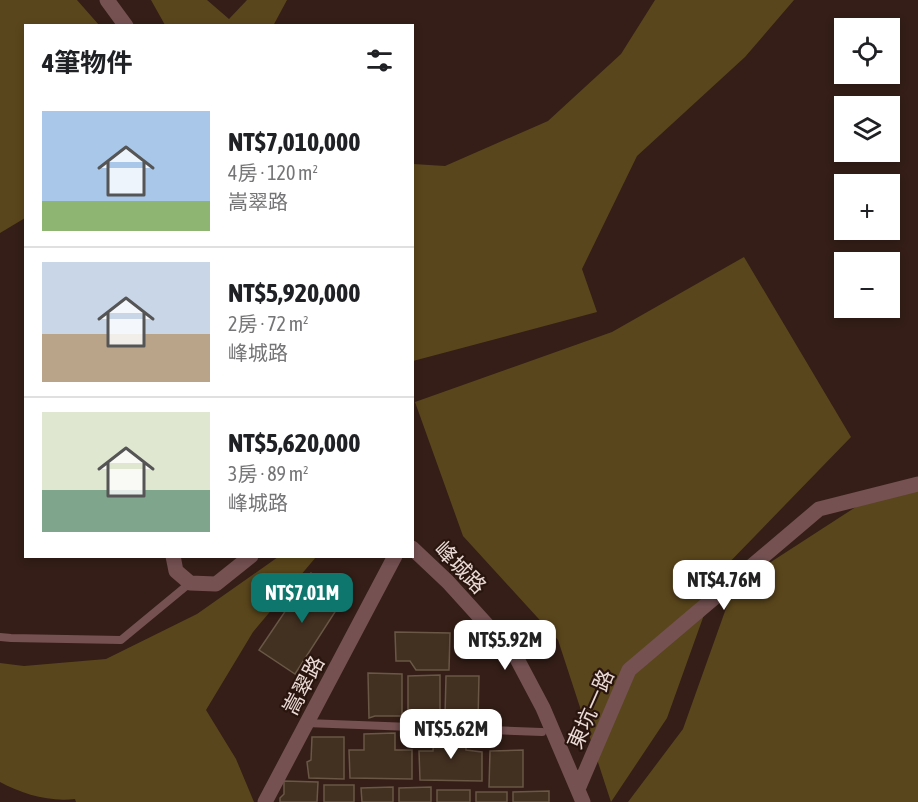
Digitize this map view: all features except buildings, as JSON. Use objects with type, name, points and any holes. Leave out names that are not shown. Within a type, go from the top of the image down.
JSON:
[{"type":"street","points":[[107,0],[125,24]]},
{"type":"street","name":"東坑一路","points":[[580,796],[629,670],[819,509],[918,484]]},
{"type":"street","name":"峰城路","points":[[414,550],[448,582],[516,657],[543,708],[580,796]]},
{"type":"street","points":[[173,558],[176,571],[190,583],[216,584],[248,558]]},
{"type":"street","name":"嵩翠路","points":[[265,802],[394,558]]},
{"type":"lane","points":[[0,637],[121,640],[190,583]]},
{"type":"lane","points":[[306,723],[542,732]]},
{"type":"shaded area","points":[[0,0],[77,0],[98,24],[24,24],[24,219],[0,233]]},
{"type":"shaded area","points":[[151,0],[207,0],[229,19],[247,0],[287,0],[274,24],[164,24]]},
{"type":"shaded area","points":[[655,0],[794,0],[745,57],[637,156],[582,269],[597,312],[414,361],[414,164],[445,166],[548,121],[621,54]]},
{"type":"shaded area","points":[[744,257],[851,437],[719,573],[667,718],[611,802],[558,640],[463,536],[415,402],[612,332]]},
{"type":"shaded area","points":[[918,491],[918,802],[628,802],[683,729],[734,586],[865,501]]},
{"type":"shaded area","points":[[277,558],[315,558],[253,632],[206,710],[236,759],[254,802],[76,802],[75,799],[36,796],[0,782],[0,663],[24,666],[106,659],[197,614]]}]
